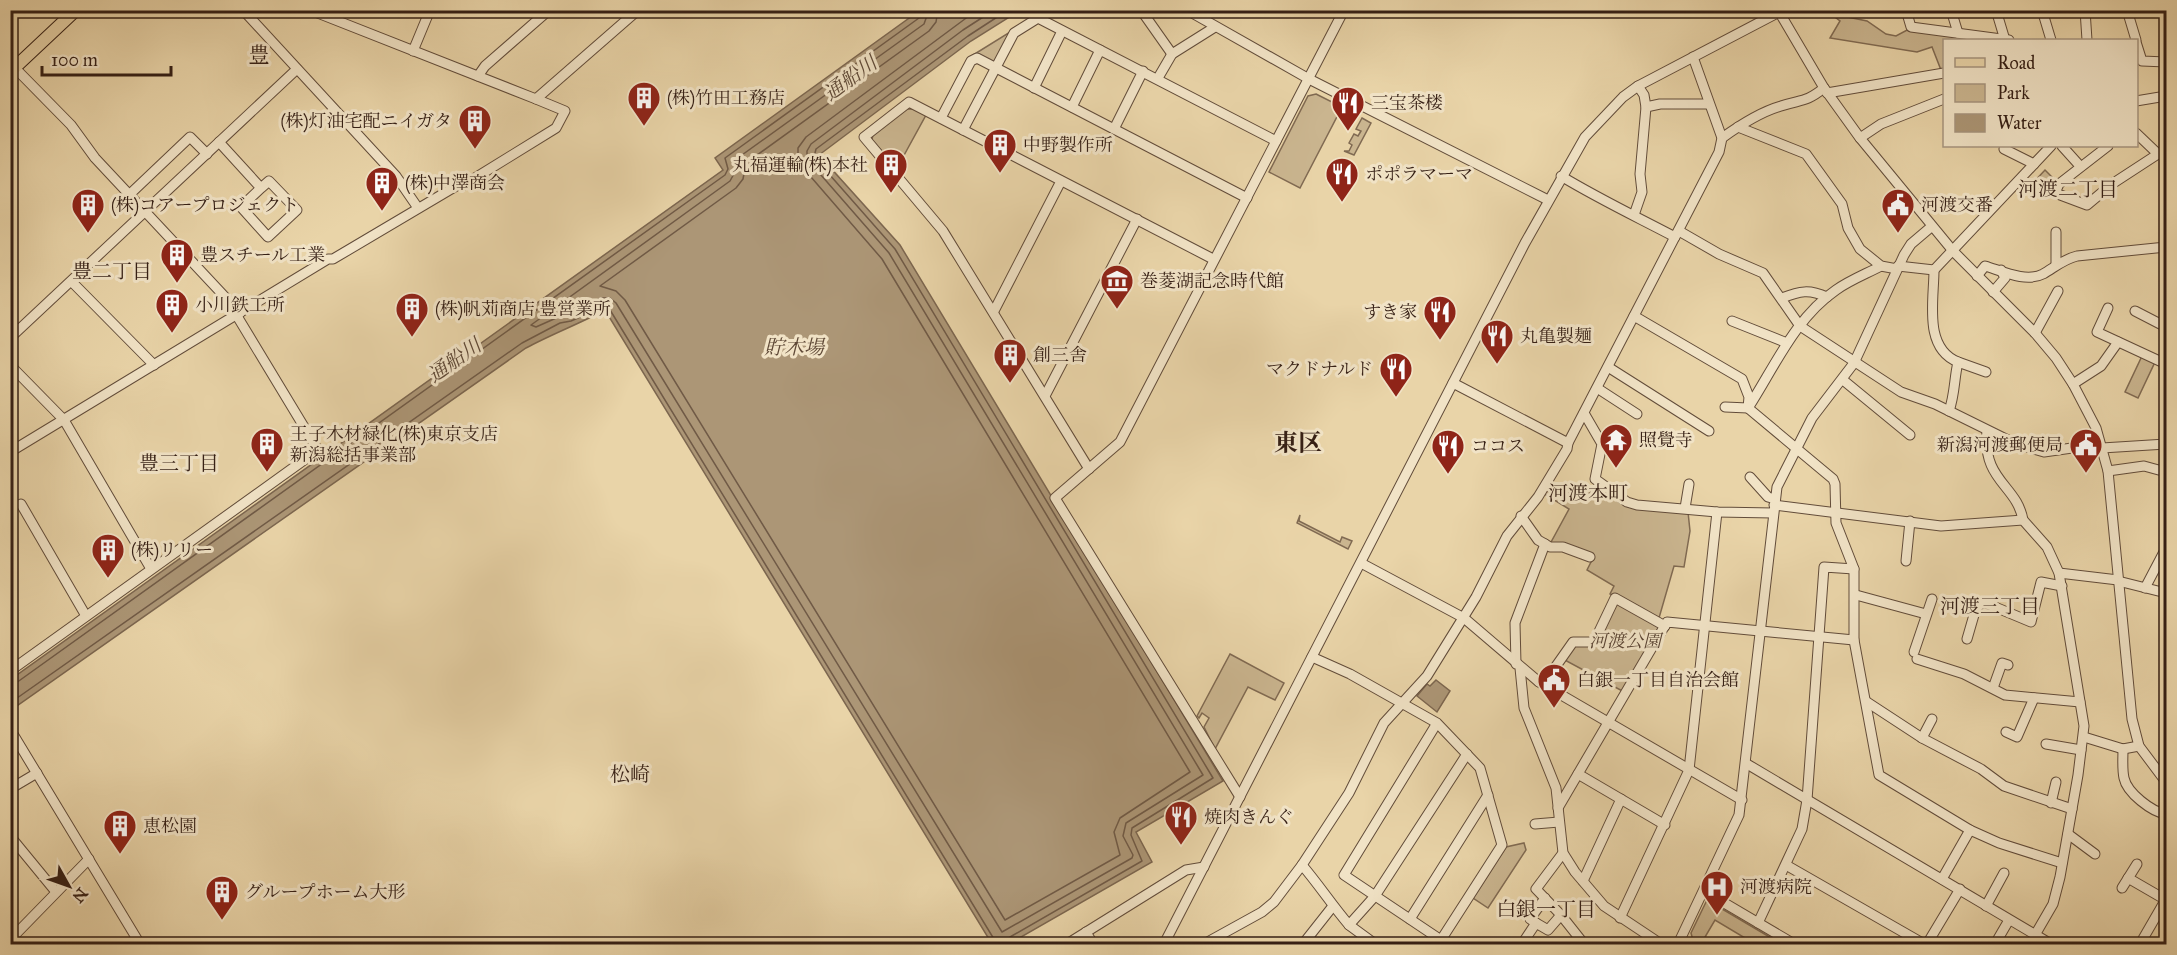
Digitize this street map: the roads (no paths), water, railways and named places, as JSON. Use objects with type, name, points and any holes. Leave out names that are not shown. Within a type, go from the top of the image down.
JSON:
[{"type":"main road","points":[[12,69],[76,10]]},
{"type":"street","points":[[243,10],[396,176],[418,208]]},
{"type":"street","points":[[10,452],[418,208],[458,185],[462,186],[556,128],[565,111],[310,10]]},
{"type":"street","points":[[413,51],[430,10]]},
{"type":"street","points":[[478,76],[485,66],[549,10]]},
{"type":"street","points":[[536,99],[638,10]]},
{"type":"street","points":[[1141,10],[1172,54]]},
{"type":"street","points":[[1187,10],[1309,79],[1548,200]]},
{"type":"street","points":[[1240,797],[1056,498],[1120,442],[1344,10]]},
{"type":"street","points":[[1906,10],[1911,27],[2000,39]]},
{"type":"street","points":[[1951,10],[1958,33]]},
{"type":"street","points":[[1996,10],[2007,39]]},
{"type":"street","points":[[2042,10],[2051,39]]},
{"type":"street","points":[[2085,10],[2087,39]]},
{"type":"street","points":[[2127,10],[2135,39]]},
{"type":"street","points":[[1164,945],[1548,200],[1594,125],[1638,86],[1780,11],[1826,90],[1860,138],[1931,227],[2035,333],[2073,384],[2096,428],[2108,471],[2132,719],[2139,746],[2166,782]]},
{"type":"street","points":[[963,130],[1014,33],[1038,18],[1276,141]]},
{"type":"street","points":[[1158,78],[1172,54],[1215,27]]},
{"type":"street","points":[[1034,88],[1062,31]]},
{"type":"street","points":[[2138,48],[2142,61],[2166,62]]},
{"type":"street","points":[[1072,107],[1101,50]]},
{"type":"street","points":[[1204,945],[1262,912],[1274,902],[1302,865],[1349,793],[1384,723],[1427,676],[1464,618],[1507,536],[1538,497],[1567,449],[1568,443],[1719,152],[1722,138],[1693,57]]},
{"type":"street","points":[[941,118],[971,61],[977,58],[1247,198]]},
{"type":"street","points":[[10,671],[318,450],[239,314],[148,212],[95,158],[71,125],[12,69]]},
{"type":"street","points":[[10,338],[148,212],[297,69]]},
{"type":"street","points":[[1114,129],[1143,71]]},
{"type":"street","points":[[1722,138],[1738,127],[1780,106],[1809,100],[1826,90],[1943,73]]},
{"type":"street","points":[[1634,215],[1642,192],[1640,174],[1646,107],[1644,95],[1638,86]]},
{"type":"street","points":[[2138,101],[2166,96]]},
{"type":"street","points":[[1860,138],[1881,124],[1943,99]]},
{"type":"street","points":[[1089,469],[943,231],[864,137],[909,102],[1213,259]]},
{"type":"street","points":[[1646,107],[1660,104],[1708,104]]},
{"type":"street","points":[[1738,127],[1806,154],[1842,204],[1848,228],[1860,249],[1881,266],[1934,270]]},
{"type":"street","points":[[2107,147],[2080,165],[2059,184],[2055,193],[2087,206],[2112,184],[2158,154],[2138,135]]},
{"type":"street","points":[[130,194],[190,137],[207,154]]},
{"type":"street","points":[[219,142],[261,188]]},
{"type":"street","points":[[1986,372],[1958,362],[1944,353],[1934,336],[1934,270],[2050,147]]},
{"type":"street","points":[[2063,147],[2080,165]]},
{"type":"street","points":[[2004,149],[2034,164]]},
{"type":"street","points":[[1561,176],[1611,206],[1763,273],[1800,326],[1901,392],[1949,411],[1987,431],[2044,452],[2101,446],[2166,444]]},
{"type":"street","points":[[268,181],[297,210],[268,237],[241,207],[261,188],[268,181]]},
{"type":"street","points":[[994,311],[1061,181]]},
{"type":"street","points":[[1045,396],[1137,219]]},
{"type":"street","points":[[1678,945],[1739,815],[1747,764],[1774,505],[1782,476],[1812,418],[1854,363],[1911,244],[1931,227]]},
{"type":"street","points":[[2056,232],[2056,264]]},
{"type":"street","points":[[1977,276],[1985,266],[2031,277],[2040,275],[2056,264],[2078,256],[2166,247]]},
{"type":"street","points":[[1748,408],[1787,343],[1827,297],[1881,266]]},
{"type":"street","points":[[1993,292],[2005,278],[2001,270]]},
{"type":"street","points":[[72,282],[154,365]]},
{"type":"street","points":[[1782,298],[1801,291],[1812,290],[1827,297]]},
{"type":"street","points":[[2035,333],[2058,291]]},
{"type":"street","points":[[2108,308],[2097,332],[2166,363]]},
{"type":"street","points":[[2135,311],[2166,327]]},
{"type":"street","points":[[1634,316],[1742,380],[1749,397],[1748,408]]},
{"type":"street","points":[[1732,321],[1787,343]]},
{"type":"street","points":[[2073,384],[2101,366],[2118,342]]},
{"type":"street","points":[[1949,411],[1954,396],[1954,380],[1958,362]]},
{"type":"street","points":[[10,365],[64,420],[151,569]]},
{"type":"street","points":[[1608,367],[1709,431]]},
{"type":"street","points":[[1843,380],[1910,435]]},
{"type":"street","points":[[1453,383],[1568,443]]},
{"type":"street","points":[[1597,388],[1637,414]]},
{"type":"street","points":[[1725,407],[1748,408],[1833,480],[1836,523],[1854,569],[1856,595],[1854,640],[1879,775],[1970,830],[1999,843],[2062,863]]},
{"type":"street","points":[[1584,413],[1602,444],[1595,479],[1627,502],[1637,505],[1717,512],[1774,505],[1941,525],[2024,520]]},
{"type":"street","points":[[1987,431],[1988,459],[1997,480],[2021,509],[2024,520],[2046,547],[2059,573],[2084,737],[2068,834],[2053,904],[2035,935]]},
{"type":"street","points":[[2108,471],[2144,466],[2166,472]]},
{"type":"street","points":[[1750,477],[1774,505]]},
{"type":"street","points":[[1685,508],[1689,484]]},
{"type":"street","points":[[21,504],[86,616]]},
{"type":"street","points":[[1620,918],[1689,770],[1717,512]]},
{"type":"street","points":[[1521,516],[1538,540],[1550,547],[1563,547],[1590,557]]},
{"type":"street","points":[[1906,561],[1910,521]]},
{"type":"street","points":[[1545,544],[1515,623],[1524,708],[1539,750],[1553,775],[1563,853],[1582,881],[1604,906],[1661,945]]},
{"type":"street","points":[[2145,588],[2166,548]]},
{"type":"street","points":[[1360,563],[1464,618],[1539,682],[1742,800]]},
{"type":"street","points":[[1758,923],[1802,829],[1807,800],[1824,567],[1854,569]]},
{"type":"street","points":[[2059,573],[2118,580],[2166,593]]},
{"type":"street","points":[[1967,639],[1976,608],[1983,602],[2031,622],[2041,582],[2062,586]]},
{"type":"street","points":[[1856,595],[1926,614]]},
{"type":"street","points":[[1539,682],[1554,669],[1573,642],[1594,642],[1615,598],[1665,626]]},
{"type":"street","points":[[1932,599],[1915,656],[2006,695],[2080,702]]},
{"type":"street","points":[[1558,808],[1667,622],[1854,640]]},
{"type":"street","points":[[1312,657],[1402,702],[1437,723],[1480,768],[1502,845],[1441,940],[1344,875],[1437,723]]},
{"type":"street","points":[[1993,688],[2002,663],[2008,665]]},
{"type":"street","points":[[2006,732],[2017,737],[2034,698]]},
{"type":"street","points":[[1867,702],[1922,738],[1982,769],[2004,786],[2072,809]]},
{"type":"street","points":[[1922,738],[1932,719]]},
{"type":"street","points":[[10,729],[140,945]]},
{"type":"street","points":[[2084,737],[2123,749],[2139,746]]},
{"type":"street","points":[[2046,744],[2082,750]]},
{"type":"street","points":[[2123,749],[2123,775],[2126,784],[2139,799],[2160,813],[2166,814]]},
{"type":"street","points":[[1349,925],[1375,896],[1467,754]]},
{"type":"street","points":[[1747,764],[2051,945]]},
{"type":"street","points":[[10,789],[38,773]]},
{"type":"street","points":[[1578,774],[1665,825]]},
{"type":"street","points":[[2051,803],[2056,782]]},
{"type":"street","points":[[1410,919],[1488,795]]},
{"type":"street","points":[[1582,881],[1621,800]]},
{"type":"street","points":[[1534,824],[1559,822]]},
{"type":"street","points":[[1942,879],[1970,830]]},
{"type":"street","points":[[2068,834],[2095,854]]},
{"type":"street","points":[[10,836],[56,892]]},
{"type":"street","points":[[1563,853],[1536,889],[1561,915],[1584,945]]},
{"type":"street","points":[[16,945],[11,940],[88,859]]},
{"type":"street","points":[[2122,888],[2137,864]]},
{"type":"street","points":[[1302,865],[1329,896],[1333,906],[1349,925],[1375,945]]},
{"type":"street","points":[[1786,865],[1926,945],[1960,890]]},
{"type":"street","points":[[1067,945],[1186,870],[1204,867]]},
{"type":"street","points":[[1986,906],[2004,873]]},
{"type":"street","points":[[2128,878],[2166,900],[2140,945]]},
{"type":"street","points":[[1704,891],[1794,945]]},
{"type":"street","points":[[1545,898],[1530,918],[1548,930],[1561,915]]},
{"type":"street","points":[[1303,945],[1333,906]]},
{"type":"street","points":[[2157,916],[2166,921]]},
{"type":"street","points":[[1995,945],[2009,920]]},
{"type":"street","points":[[1522,945],[1536,923]]},
{"type":"street","points":[[1086,932],[1093,945]]},
{"type":"water","name":"貯木場","points":[[919,11],[1019,11],[971,41],[819,155],[900,245],[1223,781],[1136,832],[1152,862],[1009,944],[992,944],[605,310],[526,348],[11,710],[10,680],[723,170],[715,158]]},
{"type":"water","points":[[1436,680],[1450,691],[1437,712],[1417,696],[1427,684],[1430,686]]},
{"type":"place","name":"(株)竹田工務店","points":[[644,127]]},
{"type":"place","name":"三宝茶楼","points":[[1348,132]]},
{"type":"place","name":"(株)灯油宅配ニイガタ","points":[[475,150]]},
{"type":"place","name":"中野製作所","points":[[1000,174]]},
{"type":"place","name":"丸福運輸(株)本社","points":[[891,194]]},
{"type":"place","name":"ポポラマーマ","points":[[1342,203]]},
{"type":"place","name":"(株)中澤商会","points":[[382,212]]},
{"type":"place","name":"(株)コアープロジェクト","points":[[88,234]]},
{"type":"place","name":"河渡交番","points":[[1898,234]]},
{"type":"place","name":"豊スチール工業","points":[[177,284]]},
{"type":"place","name":"巻菱湖記念時代館","points":[[1117,310]]},
{"type":"place","name":"小川鉄工所","points":[[172,334]]},
{"type":"place","name":"(株)帆苅商店 豊営業所","points":[[412,338]]},
{"type":"place","name":"すき家","points":[[1440,341]]},
{"type":"place","name":"丸亀製麺","points":[[1497,365]]},
{"type":"place","name":"創三舎","points":[[1010,384]]},
{"type":"place","name":"マクドナルド","points":[[1396,398]]},
{"type":"place","name":"照覺寺","points":[[1616,469]]},
{"type":"place","name":"王子木材緑化(株)東京支店 新潟総括事業部","points":[[267,473]]},
{"type":"place","name":"新潟河渡郵便局","points":[[2086,474]]},
{"type":"place","name":"ココス","points":[[1448,475]]},
{"type":"place","name":"(株)リリー","points":[[108,579]]},
{"type":"place","name":"白銀一丁目自治会館","points":[[1554,709]]},
{"type":"place","name":"焼肉きんぐ","points":[[1181,846]]},
{"type":"place","name":"恵松園","points":[[120,855]]},
{"type":"place","name":"河渡病院","points":[[1717,916]]},
{"type":"place","name":"グループホーム大形","points":[[222,921]]},
{"type":"district","name":"豊","points":[[259,55]]},
{"type":"district","name":"河渡二丁目","points":[[2068,189]]},
{"type":"district","name":"豊二丁目","points":[[112,271]]},
{"type":"district","name":"東区","points":[[1298,443]]},
{"type":"district","name":"豊三丁目","points":[[179,463]]},
{"type":"district","name":"河渡本町","points":[[1588,493]]},
{"type":"district","name":"河渡三丁目","points":[[1990,606]]},
{"type":"district","name":"松崎","points":[[630,774]]},
{"type":"district","name":"白銀一丁目","points":[[1546,909]]},
{"type":"water label","name":"通船川","points":[[850,78]]},
{"type":"water label","name":"通船川","points":[[454,360]]},
{"type":"park label","name":"河渡公園","points":[[1625,641]]}]
